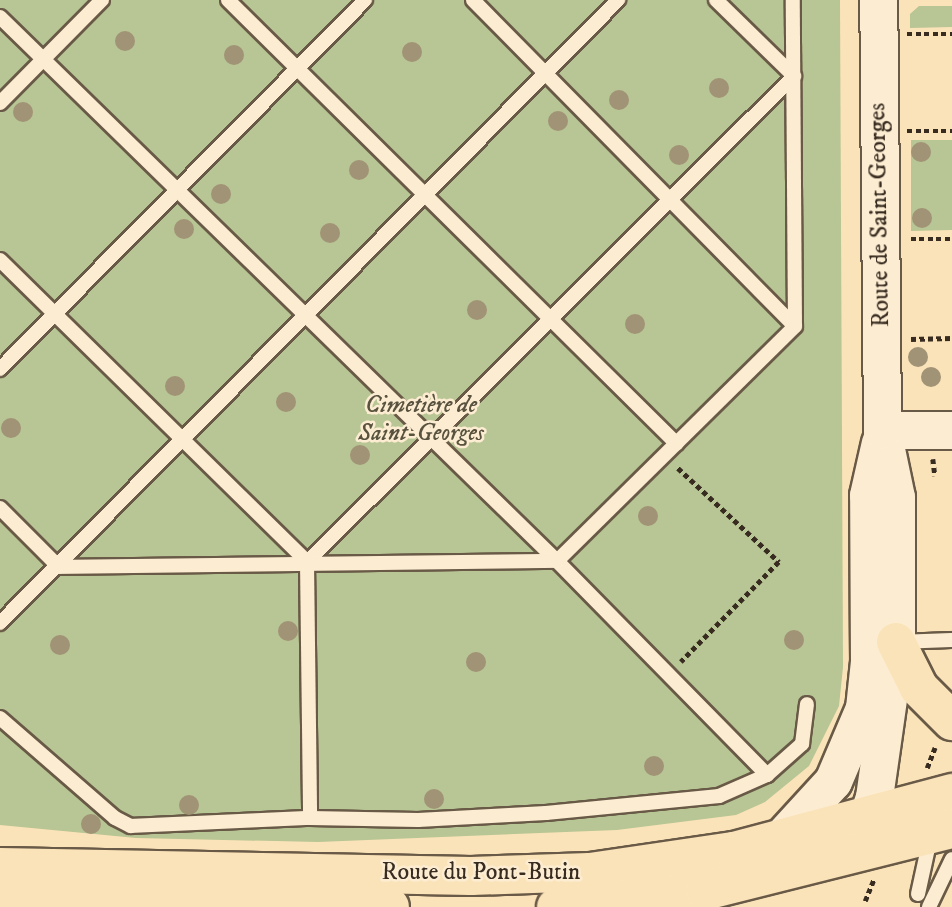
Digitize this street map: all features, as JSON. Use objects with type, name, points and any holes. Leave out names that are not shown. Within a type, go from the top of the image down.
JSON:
[{"type":"main road","points":[[896,642],[919,688],[948,732]]},
{"type":"main road","name":"Route du Pont-Butin","points":[[0,867],[555,874],[677,862],[778,841],[870,815],[943,789]]},
{"type":"main road","name":"Route du Pont-Butin","points":[[556,907],[705,891],[864,862],[945,840]]},
{"type":"main road","name":"Route du Pont-Butin","points":[[0,900],[390,907]]},
{"type":"street","name":"Route de Saint-Georges","points":[[864,862],[896,642],[896,497],[882,430],[878,0]]},
{"type":"street","name":"Route de Saint-Georges","points":[[778,841],[833,780],[864,708],[869,661],[868,495],[882,430]]},
{"type":"street","points":[[882,430],[952,430]]},
{"type":"lane","points":[[0,103],[102,0]]},
{"type":"lane","points":[[228,0],[677,444]]},
{"type":"lane","points":[[0,369],[365,0]]},
{"type":"lane","points":[[473,0],[673,198],[795,326]]},
{"type":"lane","points":[[0,623],[618,0]]},
{"type":"lane","points":[[716,0],[794,76]]},
{"type":"lane","points":[[0,508],[59,566],[557,561],[795,326],[793,0]]},
{"type":"lane","points":[[0,17],[557,561],[767,775]]},
{"type":"lane","points":[[307,562],[794,76]]},
{"type":"lane","points":[[0,260],[307,562],[310,818]]},
{"type":"lane","points":[[896,642],[952,640]]},
{"type":"lane","points":[[0,718],[115,818],[131,826],[310,818],[418,820],[546,813],[719,796],[767,775],[802,744],[807,704]]},
{"type":"lane","points":[[929,907],[945,840],[943,789]]},
{"type":"lane","points":[[918,894],[923,854],[945,840]]},
{"type":"path","points":[[902,34],[952,34]]},
{"type":"path","points":[[903,131],[952,131]]},
{"type":"path","points":[[903,240],[952,239]]},
{"type":"path","points":[[903,339],[952,338]]},
{"type":"path","points":[[665,455],[779,562],[668,675]]},
{"type":"path","points":[[943,789],[931,753],[948,732]]},
{"type":"path","points":[[864,862],[865,901]]},
{"type":"green space","name":"Cimetière de Saint-Georges","points":[[0,0],[840,0],[843,667],[839,706],[809,766],[765,802],[736,815],[617,830],[318,842],[136,838],[0,825]]},
{"type":"green space","points":[[919,6],[952,6],[952,27],[910,28],[910,14]]},
{"type":"green space","points":[[911,140],[952,140],[952,230],[911,231]]}]
